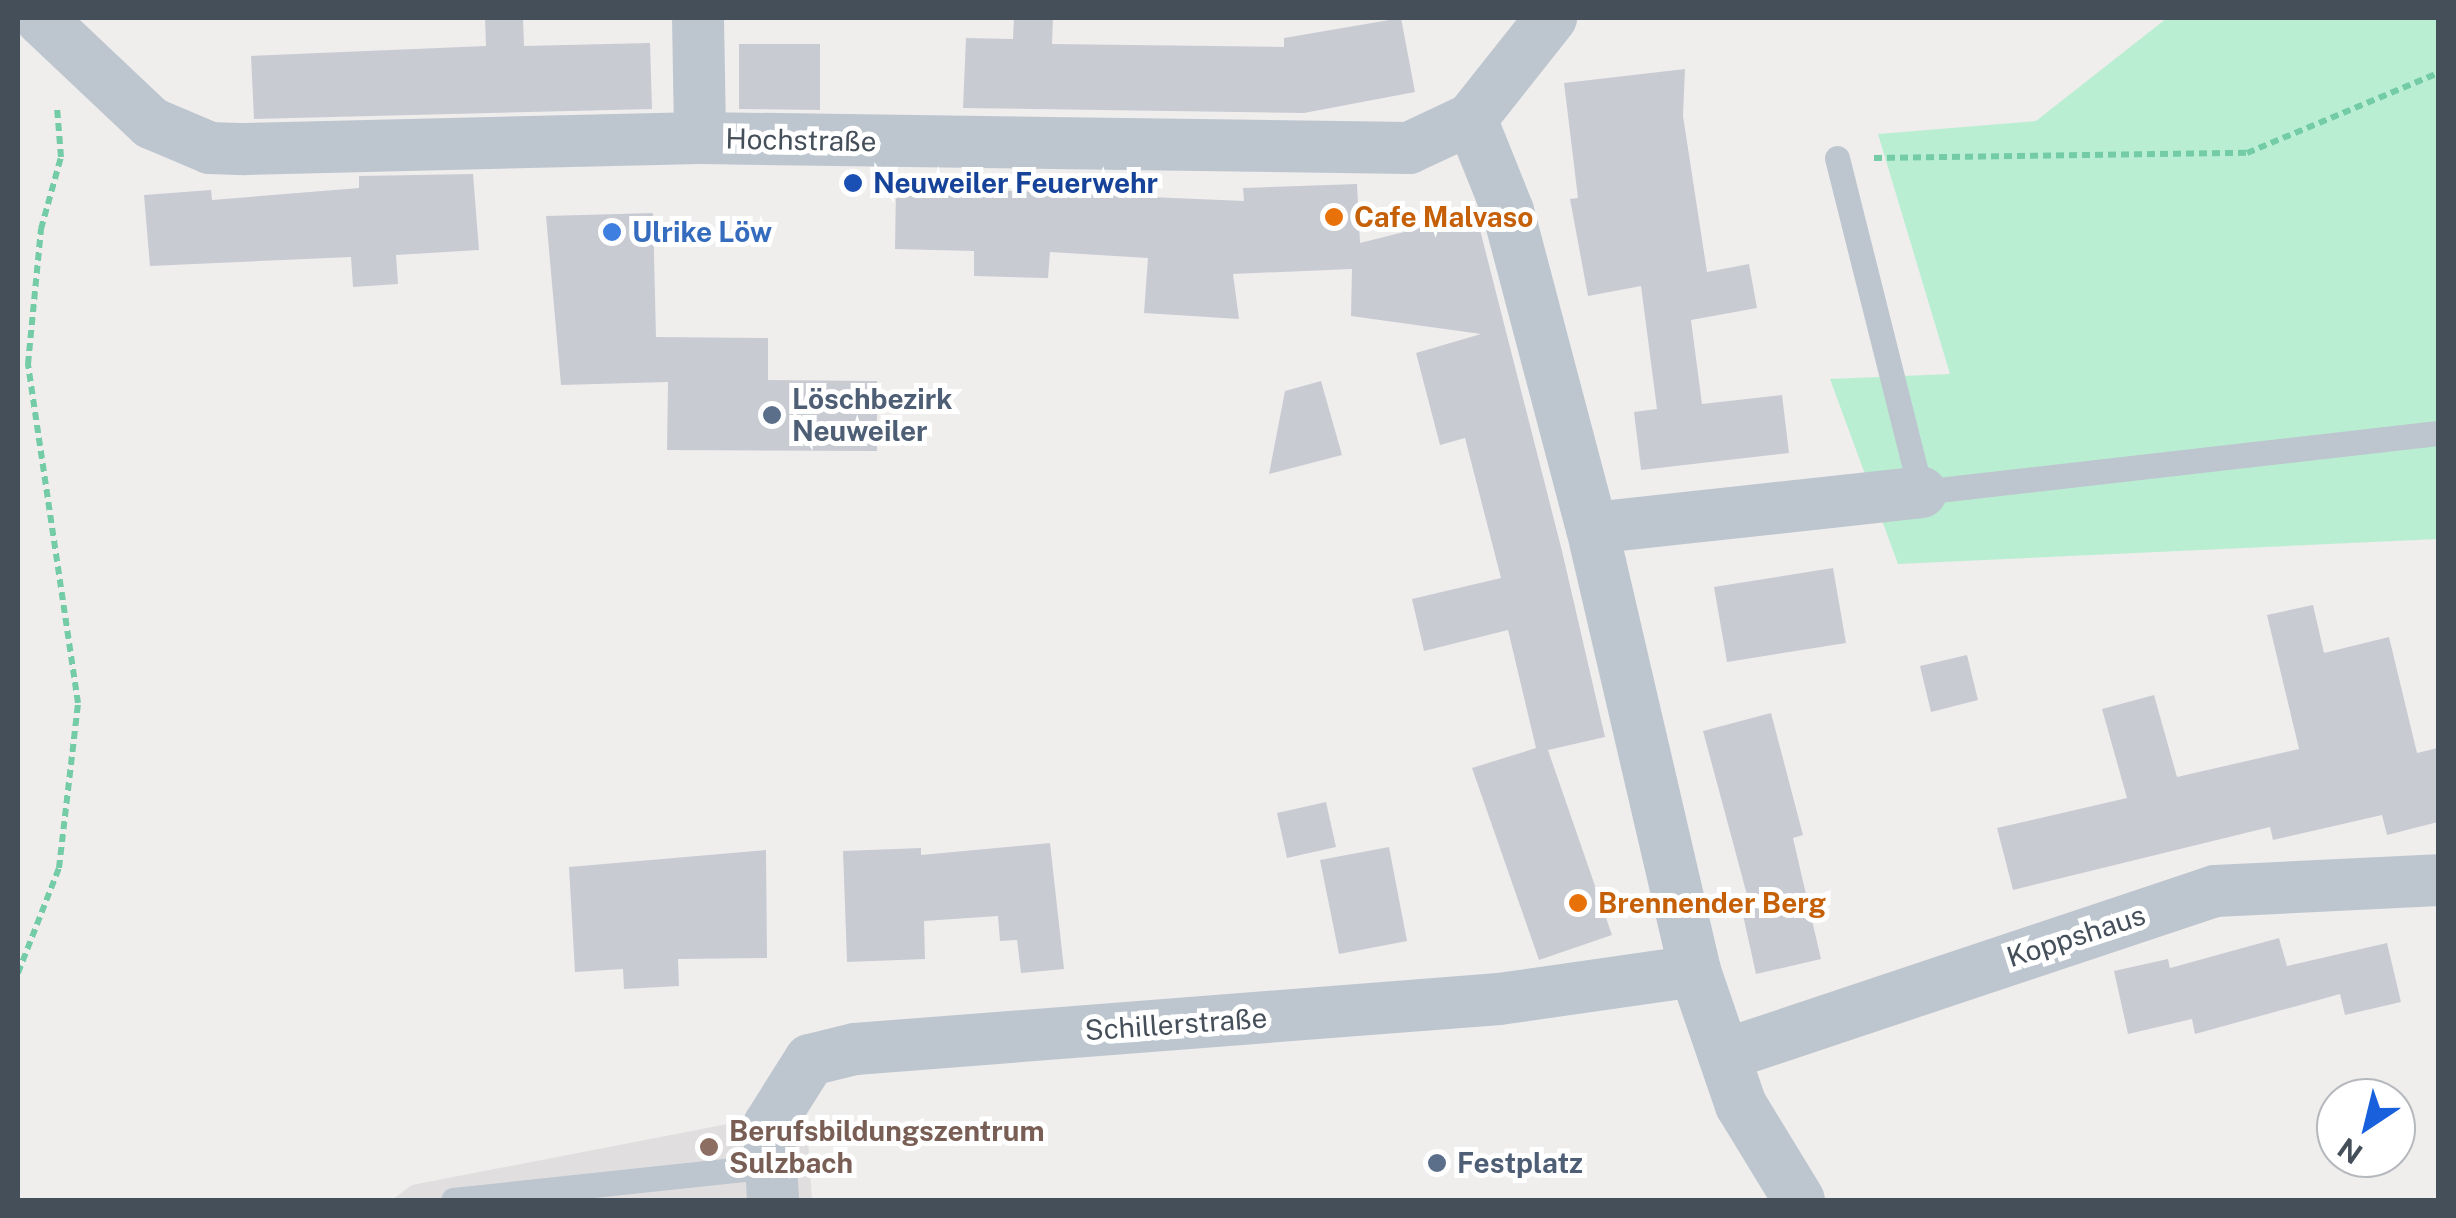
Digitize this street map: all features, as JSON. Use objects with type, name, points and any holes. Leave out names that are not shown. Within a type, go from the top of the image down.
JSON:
[{"type":"street","name":"Hochstraße","points":[[40,18],[76,58],[151,123],[210,148],[700,138],[1409,148],[1471,119],[1551,18]]},
{"type":"street","points":[[698,18],[700,138]]},
{"type":"street","points":[[1471,119],[1494,163],[1592,528],[1695,971],[1740,1105],[1800,1200]]},
{"type":"street","points":[[1592,528],[1921,492]]},
{"type":"street","name":"Koppshaus","points":[[1724,1055],[2215,891],[2438,880]]},
{"type":"street","name":"Schillerstraße","points":[[772,1183],[769,1124],[784,1091],[810,1060],[855,1049],[1499,999],[1695,971]]},
{"type":"lane","points":[[1837,158],[1921,492],[2438,433]]},
{"type":"lane","points":[[453,1200],[772,1183]]},
{"type":"path","points":[[18,973],[59,868],[78,703],[28,364],[41,229],[61,157],[56,100],[76,58]]},
{"type":"path","points":[[1837,158],[2247,153],[2438,73]]},
{"type":"shaded area","name":"Berufsbildungszentrum Sulzbach","points":[[806,1109],[812,1200],[392,1200],[412,1185]]},
{"type":"green space","points":[[2167,18],[2438,18],[2438,539],[1898,564],[1830,379],[1950,374],[1878,134],[2036,121]]},
{"type":"building","points":[[485,18],[523,18],[524,46],[650,43],[652,109],[254,119],[251,56],[486,46]]},
{"type":"building","points":[[1014,18],[1053,18],[1052,44],[1284,47],[1284,38],[1401,18],[1415,92],[1304,113],[963,108],[966,38],[1013,39]]},
{"type":"building","points":[[739,44],[820,44],[820,110],[739,109]]},
{"type":"building","points":[[1685,69],[1683,116],[1707,272],[1749,264],[1757,308],[1691,320],[1702,404],[1782,395],[1789,453],[1641,470],[1634,412],[1657,409],[1641,286],[1588,296],[1570,199],[1578,198],[1564,83]]},
{"type":"building","points":[[473,174],[479,250],[396,255],[398,284],[353,287],[351,257],[150,266],[144,195],[211,190],[212,200],[359,188],[359,176]]},
{"type":"building","points":[[1357,184],[1360,243],[1476,214],[1562,551],[1605,737],[1548,750],[1612,935],[1539,960],[1472,768],[1536,748],[1508,630],[1424,651],[1412,599],[1501,578],[1465,438],[1440,445],[1416,353],[1481,334],[1351,316],[1352,269],[1233,274],[1239,319],[1144,313],[1148,258],[1050,252],[1048,278],[974,276],[974,251],[895,249],[896,186],[1244,201],[1243,188]]},
{"type":"building","points":[[653,213],[656,337],[768,338],[768,380],[877,381],[877,451],[667,450],[668,382],[561,385],[546,216]]},
{"type":"building","points":[[1321,381],[1342,455],[1269,474],[1285,391]]},
{"type":"building","points":[[1833,568],[1846,643],[1727,662],[1714,587]]},
{"type":"building","points":[[2313,605],[2324,653],[2389,637],[2417,753],[2438,748],[2438,822],[2387,835],[2382,815],[2273,840],[2270,827],[2013,890],[1997,828],[2127,798],[2102,709],[2154,695],[2177,777],[2299,749],[2267,615]]},
{"type":"building","points":[[1967,655],[1978,700],[1931,712],[1920,666]]},
{"type":"building","points":[[1771,713],[1803,835],[1793,838],[1821,959],[1756,974],[1739,897],[1747,895],[1703,731]]},
{"type":"building","points":[[1326,802],[1336,847],[1287,858],[1277,813]]},
{"type":"building","points":[[1050,843],[1064,969],[1021,973],[1017,940],[1000,941],[998,916],[924,921],[925,959],[847,962],[843,851],[921,848],[921,855]]},
{"type":"building","points":[[1389,847],[1407,941],[1339,954],[1320,860]]},
{"type":"building","points":[[766,850],[767,958],[678,959],[679,986],[624,989],[623,969],[575,972],[569,867]]},
{"type":"building","points":[[2279,938],[2287,966],[2387,943],[2401,1002],[2345,1015],[2340,994],[2195,1034],[2192,1019],[2128,1034],[2114,971],[2168,959],[2170,968]]},
{"type":"place","name":"Neuweiler Feuerwehr","points":[[853,183]]},
{"type":"place","name":"Cafe Malvaso","points":[[1334,217]]},
{"type":"place","name":"Ulrike Löw","points":[[612,232]]},
{"type":"place","name":"Löschbezirk Neuweiler","points":[[772,415]]},
{"type":"place","name":"Brennender Berg","points":[[1578,903]]},
{"type":"place","name":"Berufsbildungszentrum Sulzbach","points":[[709,1147]]},
{"type":"place","name":"Festplatz","points":[[1437,1163]]}]
